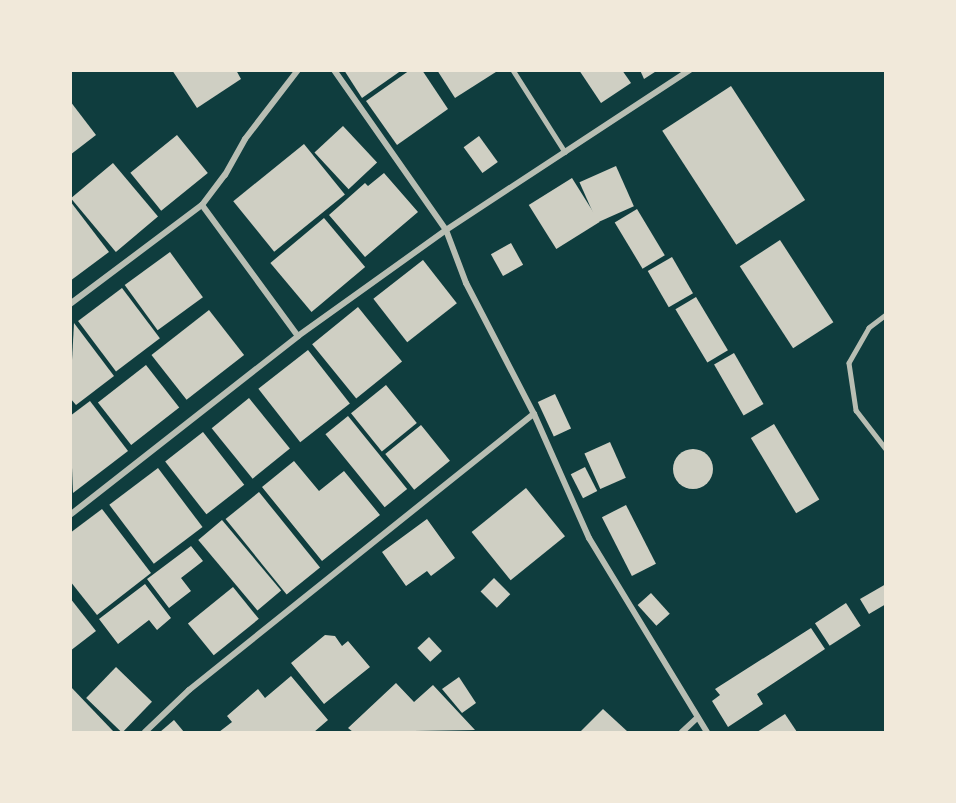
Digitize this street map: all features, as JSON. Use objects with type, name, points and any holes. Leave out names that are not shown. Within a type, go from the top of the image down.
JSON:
[{"type":"street","points":[[70,304],[202,205],[225,175],[244,139],[298,70]]},
{"type":"street","points":[[334,70],[446,230],[466,283],[534,414],[589,538],[707,732]]},
{"type":"street","points":[[70,514],[298,336],[446,230],[690,70]]},
{"type":"street","points":[[202,205],[298,336]]},
{"type":"street","points":[[145,732],[189,690],[534,414]]},
{"type":"street","points":[[682,732],[697,718]]},
{"type":"lane","points":[[513,70],[565,152]]},
{"type":"lane","points":[[885,315],[869,328],[849,363],[856,410],[885,449]]},
{"type":"building","points":[[172,70],[236,70],[241,79],[197,108]]},
{"type":"building","points":[[344,70],[402,70],[362,98]]},
{"type":"building","points":[[410,70],[422,70],[448,109],[397,145],[366,101]]},
{"type":"building","points":[[437,70],[499,70],[455,98]]},
{"type":"building","points":[[579,70],[622,70],[631,83],[601,103]]},
{"type":"building","points":[[640,70],[658,70],[644,79]]},
{"type":"building","points":[[731,86],[805,200],[736,245],[662,131]]},
{"type":"building","points":[[70,101],[96,135],[70,155]]},
{"type":"building","points":[[343,126],[377,163],[349,189],[314,153]]},
{"type":"building","points":[[177,135],[208,173],[161,211],[130,173]]},
{"type":"building","points":[[479,136],[498,162],[482,173],[464,147]]},
{"type":"building","points":[[304,144],[345,195],[274,252],[233,201]]},
{"type":"building","points":[[113,163],[158,217],[116,252],[71,198]]},
{"type":"building","points":[[616,166],[634,206],[597,222],[579,182]]},
{"type":"building","points":[[384,173],[418,212],[365,257],[329,215],[365,183],[368,186]]},
{"type":"building","points":[[572,178],[600,222],[556,249],[529,205]]},
{"type":"building","points":[[70,201],[109,252],[70,281]]},
{"type":"building","points":[[637,209],[665,255],[643,269],[615,222]]},
{"type":"building","points":[[324,218],[365,267],[312,312],[270,263]]},
{"type":"building","points":[[780,240],[833,322],[793,348],[740,266]]},
{"type":"building","points":[[511,243],[523,265],[503,276],[491,254]]},
{"type":"building","points":[[170,252],[203,297],[158,330],[125,285]]},
{"type":"building","points":[[672,257],[693,293],[669,307],[648,271]]},
{"type":"building","points":[[423,260],[457,303],[407,342],[373,299]]},
{"type":"building","points":[[122,288],[160,338],[116,371],[78,321]]},
{"type":"building","points":[[696,297],[728,350],[707,363],[675,309]]},
{"type":"building","points":[[358,307],[402,361],[356,399],[312,344]]},
{"type":"building","points":[[209,310],[244,355],[187,400],[151,355]]},
{"type":"building","points":[[74,323],[114,376],[76,405],[70,398]]},
{"type":"building","points":[[308,350],[350,404],[300,442],[258,389]]},
{"type":"building","points":[[734,353],[764,404],[744,416],[714,364]]},
{"type":"building","points":[[146,365],[179,408],[131,445],[98,403]]},
{"type":"building","points":[[386,385],[417,423],[382,451],[351,413]]},
{"type":"building","points":[[555,394],[571,428],[554,436],[538,402]]},
{"type":"building","points":[[249,398],[290,449],[253,479],[212,428]]},
{"type":"building","points":[[90,401],[128,451],[73,493],[70,416]]},
{"type":"building","points":[[348,416],[407,489],[385,507],[325,434]]},
{"type":"building","points":[[774,424],[819,499],[796,513],[751,438]]},
{"type":"building","points":[[421,425],[450,461],[414,490],[385,454]]},
{"type":"building","points":[[203,432],[244,485],[206,514],[165,462]]},
{"type":"building","points":[[610,442],[626,478],[600,489],[584,453]]},
{"type":"building","points":[[693,449],[701,450],[707,455],[712,461],[712,477],[707,483],[701,488],[693,489],[685,488],[679,483],[674,477],[673,469],[674,461],[679,455],[685,450]]},
{"type":"building","points":[[294,461],[319,491],[344,471],[380,515],[322,561],[262,487]]},
{"type":"building","points":[[585,467],[597,491],[583,498],[571,474]]},
{"type":"building","points":[[158,468],[203,527],[154,564],[109,505]]},
{"type":"building","points":[[526,488],[565,536],[511,580],[472,532]]},
{"type":"building","points":[[259,492],[320,567],[287,594],[226,519]]},
{"type":"building","points":[[626,505],[656,564],[632,576],[602,517]]},
{"type":"building","points":[[102,509],[151,573],[97,615],[70,581],[70,533]]},
{"type":"building","points":[[427,519],[455,558],[431,576],[427,571],[406,586],[382,552]]},
{"type":"building","points":[[222,520],[281,590],[257,610],[198,540]]},
{"type":"building","points":[[191,546],[203,561],[181,578],[191,591],[169,608],[147,579]]},
{"type":"building","points":[[494,578],[510,594],[497,608],[481,591]]},
{"type":"building","points":[[145,584],[171,618],[157,630],[149,620],[118,644],[99,619]]},
{"type":"building","points":[[886,584],[886,604],[869,614],[860,599]]},
{"type":"building","points":[[233,587],[259,619],[214,655],[188,624]]},
{"type":"building","points":[[651,593],[670,614],[656,626],[638,605]]},
{"type":"building","points":[[70,598],[96,631],[70,651]]},
{"type":"building","points":[[846,603],[861,626],[830,646],[815,623]]},
{"type":"building","points":[[811,628],[825,649],[757,694],[763,704],[728,727],[712,701],[720,695],[715,689]]},
{"type":"building","points":[[325,635],[335,636],[342,646],[348,641],[370,667],[324,704],[291,663]]},
{"type":"building","points":[[429,637],[442,651],[430,662],[417,648]]},
{"type":"building","points":[[116,667],[152,702],[121,732],[86,698]]},
{"type":"building","points":[[291,676],[328,720],[314,732],[219,732],[232,722],[227,716],[258,689],[265,698]]},
{"type":"building","points":[[459,677],[476,703],[462,713],[442,689]]},
{"type":"building","points":[[396,683],[414,702],[433,685],[475,730],[353,732],[348,728]]},
{"type":"building","points":[[70,686],[113,731],[112,732],[70,732]]},
{"type":"building","points":[[603,709],[628,732],[580,732]]},
{"type":"building","points":[[785,714],[797,732],[757,732]]},
{"type":"building","points":[[174,720],[184,732],[160,732]]}]
